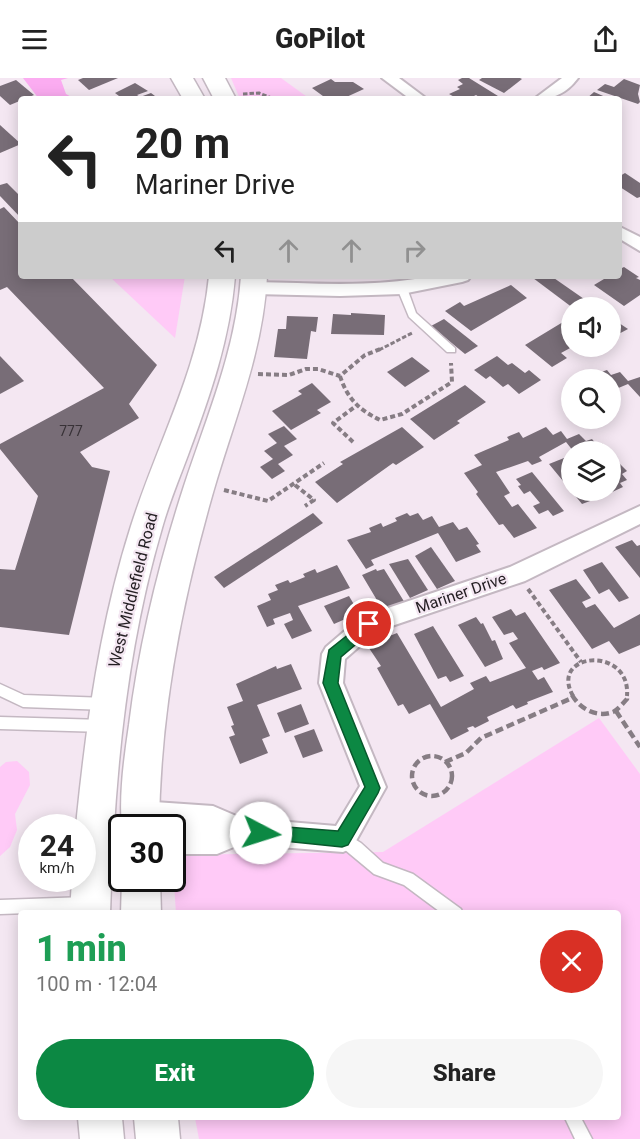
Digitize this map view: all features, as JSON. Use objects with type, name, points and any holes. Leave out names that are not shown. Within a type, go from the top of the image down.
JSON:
[{"type":"main road","points":[[182,78],[192,96]]},
{"type":"main road","name":"West Middlefield Road","points":[[90,909],[92,829],[118,638],[147,526],[195,400],[211,344],[222,279]]},
{"type":"main road","points":[[140,814],[147,723],[168,592],[200,486],[229,403],[254,282]]},
{"type":"main road","points":[[141,892],[141,910]]},
{"type":"main road","points":[[100,1120],[102,1139]]},
{"type":"main road","points":[[156,1120],[158,1139]]},
{"type":"street","points":[[389,78],[416,96]]},
{"type":"street","points":[[546,96],[571,78]]},
{"type":"street","points":[[622,233],[640,245]]},
{"type":"street","points":[[254,282],[340,290],[402,288],[447,279]]},
{"type":"street","name":"Mariner Drive","points":[[342,839],[373,788],[330,683],[334,654],[369,624],[517,574],[640,514]]},
{"type":"street","points":[[186,819],[213,819],[240,831],[342,839]]},
{"type":"street","points":[[186,842],[217,841],[240,831]]},
{"type":"lane","points":[[402,288],[412,315],[451,350]]},
{"type":"lane","points":[[0,690],[23,701],[107,715]]},
{"type":"lane","points":[[0,723],[107,715]]},
{"type":"lane","points":[[342,839],[379,868],[408,879],[451,910]]},
{"type":"lane","points":[[0,907],[90,909]]},
{"type":"lane","points":[[574,1120],[584,1139]]},
{"type":"path","points":[[221,91],[255,92],[270,96]]},
{"type":"path","points":[[340,376],[365,355],[394,344],[423,326]]},
{"type":"path","points":[[340,376],[344,390],[356,406],[380,420],[402,414],[452,382],[451,350]]},
{"type":"path","points":[[237,371],[289,375],[306,369],[318,369],[340,376]]},
{"type":"path","points":[[353,442],[333,423],[356,406]]},
{"type":"path","points":[[200,486],[243,493],[268,501],[295,485],[306,473],[324,463]]},
{"type":"path","points":[[295,485],[314,500],[305,506]]},
{"type":"path","points":[[517,574],[581,662]]},
{"type":"path","points":[[594,659],[604,661],[621,672],[629,690],[627,699],[616,711],[597,714],[587,711],[572,698],[567,679],[570,671],[581,662],[594,659]]},
{"type":"path","points":[[445,762],[452,776],[448,788],[430,795],[418,789],[412,777],[412,771],[418,760],[430,756],[445,762],[466,753],[480,738],[572,698]]},
{"type":"path","points":[[616,711],[640,747]]},
{"type":"shaded area","points":[[23,78],[68,78],[61,80],[66,94],[70,96],[37,96]]},
{"type":"shaded area","points":[[231,78],[281,78],[306,96],[239,96]]},
{"type":"shaded area","points":[[112,279],[185,279],[175,338]]},
{"type":"shaded area","points":[[599,718],[640,774],[640,1139],[199,1139],[195,1120],[621,1120],[621,910],[176,910],[175,892],[186,892],[186,855],[383,852]]},
{"type":"shaded area","points":[[17,761],[29,772],[30,785],[15,814],[17,830],[10,847],[0,856],[0,767],[6,762]]},
{"type":"building","points":[[118,78],[89,90],[78,80]]},
{"type":"building","points":[[469,78],[498,96],[453,96],[449,94],[460,89],[457,87],[463,84],[458,80]]},
{"type":"building","points":[[482,78],[522,79],[504,93],[479,80]]},
{"type":"building","points":[[331,79],[335,82],[353,82],[364,89],[349,96],[323,96],[312,88]]},
{"type":"building","points":[[624,79],[640,85],[638,94],[640,102],[638,104],[622,99],[622,96],[597,90],[605,84],[614,87]]},
{"type":"building","points":[[16,80],[34,95],[18,96],[18,102],[10,105],[0,96],[0,86]]},
{"type":"building","points":[[135,83],[148,91],[137,95],[138,96],[119,96],[115,93]]},
{"type":"building","points":[[594,92],[603,96],[589,96]]},
{"type":"building","points":[[0,125],[18,141],[18,145],[0,153]]},
{"type":"building","points":[[625,173],[640,183],[640,197],[637,198],[622,188],[622,175]]},
{"type":"building","points":[[7,183],[18,194],[18,215],[0,196],[0,185]]},
{"type":"building","points":[[4,207],[18,222],[18,279],[73,279],[157,365],[129,404],[139,418],[80,452],[92,467],[110,471],[69,635],[0,627],[0,569],[15,570],[38,496],[0,449],[0,444],[104,388],[7,287],[0,290],[0,209]]},
{"type":"building","points":[[624,267],[640,280],[640,295],[624,306],[621,304],[621,297],[611,297],[594,285],[604,279],[622,279],[622,268]]},
{"type":"building","points":[[534,279],[555,279],[581,297],[561,297],[561,299]]},
{"type":"building","points":[[511,285],[527,298],[471,331],[445,311],[460,302],[464,306]]},
{"type":"building","points":[[351,313],[385,315],[384,335],[331,334],[333,314],[351,315]]},
{"type":"building","points":[[287,316],[318,317],[316,332],[311,331],[307,359],[274,357],[278,329],[286,329]]},
{"type":"building","points":[[444,319],[478,346],[465,354],[431,326]]},
{"type":"building","points":[[561,323],[561,357],[567,358],[552,367],[525,345]]},
{"type":"building","points":[[621,324],[628,329],[621,333]]},
{"type":"building","points":[[0,356],[24,381],[0,394]]},
{"type":"building","points":[[497,356],[508,365],[512,363],[525,373],[529,370],[541,380],[519,394],[508,384],[503,387],[490,376],[486,379],[474,370]]},
{"type":"building","points":[[412,357],[430,371],[405,387],[387,372]]},
{"type":"building","points":[[621,373],[628,381],[640,377],[640,397],[628,384],[621,387]]},
{"type":"building","points":[[312,383],[331,402],[317,410],[321,413],[291,430],[272,411],[302,394],[298,391]]},
{"type":"building","points":[[465,385],[486,402],[434,440],[410,419]]},
{"type":"building","points":[[284,426],[297,439],[284,446],[293,455],[278,464],[285,471],[272,479],[260,467],[273,459],[264,451],[277,443],[268,434]]},
{"type":"building","points":[[402,427],[424,447],[396,465],[393,463],[337,503],[315,482],[343,464],[340,462]]},
{"type":"building","points":[[546,427],[553,435],[561,431],[567,439],[579,434],[586,441],[561,441],[561,445],[539,457],[542,461],[532,465],[528,461],[496,472],[510,493],[504,496],[512,507],[518,504],[537,528],[514,538],[503,524],[499,525],[464,473],[482,465],[474,455],[509,440],[507,437],[519,432],[523,438]]},
{"type":"building","points":[[561,459],[561,479],[549,464]]},
{"type":"building","points":[[621,465],[627,471],[622,474],[627,480],[621,483]]},
{"type":"building","points":[[532,472],[564,511],[553,516],[548,510],[539,514],[533,506],[540,503],[530,491],[524,494],[516,479]]},
{"type":"building","points":[[313,513],[323,523],[224,588],[214,577]]},
{"type":"building","points":[[407,513],[410,516],[418,513],[423,520],[432,516],[439,527],[453,522],[459,530],[467,527],[479,544],[476,545],[481,552],[456,562],[438,533],[371,560],[374,565],[366,569],[347,540],[371,532],[369,528],[381,523],[383,527],[397,521],[395,518]]},
{"type":"building","points":[[632,540],[637,546],[640,545],[640,578],[615,547]]},
{"type":"building","points":[[431,547],[455,581],[437,589],[415,556]]},
{"type":"building","points":[[408,559],[428,590],[410,598],[389,564]]},
{"type":"building","points":[[602,562],[629,598],[619,602],[609,589],[599,594],[583,570]]},
{"type":"building","points":[[337,565],[350,588],[298,606],[312,631],[292,639],[284,624],[293,620],[290,613],[273,619],[275,624],[267,627],[257,606],[271,600],[268,594],[278,590],[275,585],[288,580],[290,583],[305,577],[303,574],[315,569],[317,573]]},
{"type":"building","points":[[376,569],[377,571],[384,569],[405,603],[384,612],[362,575]]},
{"type":"building","points":[[576,579],[591,598],[582,602],[586,608],[595,604],[614,628],[640,614],[640,645],[619,654],[609,641],[592,649],[549,590]]},
{"type":"building","points":[[349,596],[359,613],[334,624],[324,606]]},
{"type":"building","points":[[511,609],[516,616],[525,612],[560,663],[544,670],[542,667],[532,671],[538,680],[544,677],[553,692],[516,709],[513,705],[487,717],[489,721],[475,728],[473,726],[467,728],[469,731],[451,740],[430,704],[409,714],[403,704],[398,706],[377,668],[381,666],[367,645],[397,633],[441,707],[474,689],[470,683],[486,676],[490,682],[526,668],[509,643],[518,639],[513,632],[504,635],[492,617]]},
{"type":"building","points":[[476,617],[481,624],[483,623],[492,641],[495,640],[503,659],[485,667],[458,625]]},
{"type":"building","points":[[433,626],[464,676],[450,682],[446,676],[438,679],[414,634]]},
{"type":"building","points":[[291,664],[302,689],[257,705],[270,736],[262,739],[268,753],[240,764],[229,737],[235,735],[227,707],[243,701],[236,684],[276,666],[277,669]]},
{"type":"building","points":[[301,704],[309,724],[285,733],[277,713]]},
{"type":"building","points":[[314,729],[323,751],[303,758],[294,736]]},
{"type":"route","points":[[261,833],[342,839],[373,788],[330,683],[334,654],[369,624]]}]
